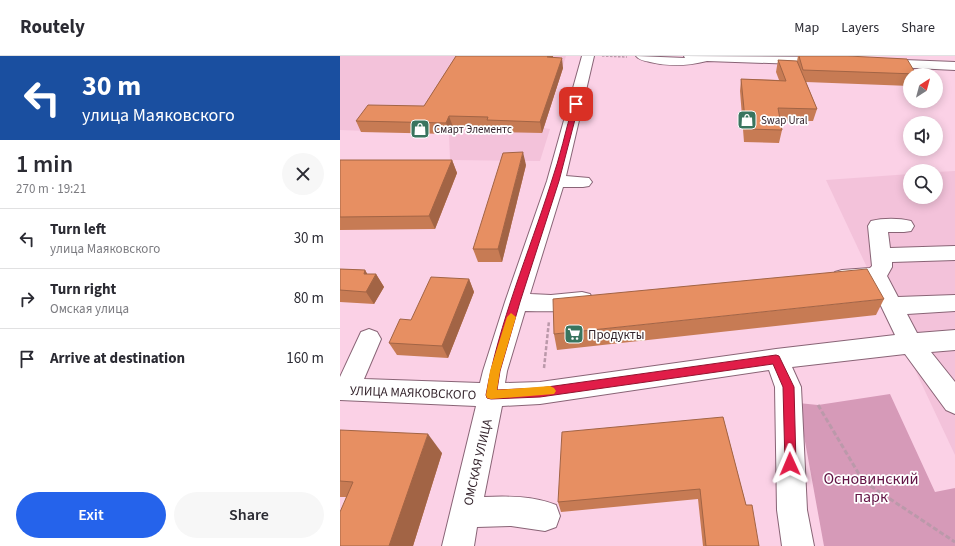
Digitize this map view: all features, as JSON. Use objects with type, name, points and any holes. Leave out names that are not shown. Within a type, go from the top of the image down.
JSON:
[{"type":"street","name":"ОМСКАЯ УЛИЦА","points":[[458,546],[495,371],[556,181],[588,56]]},
{"type":"street","points":[[642,56],[656,61],[687,63],[707,57]]},
{"type":"street","points":[[690,56],[843,62]]},
{"type":"street","points":[[867,62],[955,66]]},
{"type":"street","points":[[556,181],[583,182]]},
{"type":"street","points":[[904,226],[878,226],[878,265],[892,306],[901,344],[955,402]]},
{"type":"street","points":[[820,280],[878,265],[955,253]]},
{"type":"street","points":[[516,302],[551,303],[599,299]]},
{"type":"street","points":[[892,306],[955,303]]},
{"type":"street","points":[[343,389],[369,339]]},
{"type":"street","name":"УЛИЦА МАЯКОВСКОГО","points":[[343,389],[491,395],[540,392],[776,359],[901,344],[955,340]]},
{"type":"street","points":[[776,359],[788,387],[792,510],[798,546]]},
{"type":"street","points":[[466,513],[511,511],[545,516]]},
{"type":"path","points":[[818,405],[863,481],[955,542]]},
{"type":"shaded area","points":[[340,56],[566,56],[544,128],[550,129],[540,161],[450,160],[449,134],[340,130]]},
{"type":"shaded area","points":[[955,171],[955,455],[826,180],[903,174],[903,204],[943,204],[943,172]]},
{"type":"green space","name":"Основинский парк","points":[[890,394],[935,492],[955,488],[955,546],[824,546],[798,403],[818,405]]},
{"type":"building","points":[[456,56],[548,56],[547,57],[562,58],[540,122],[487,120],[488,117],[449,116],[446,123],[356,121],[368,105],[424,106]]},
{"type":"building","points":[[799,56],[848,56],[907,59],[912,68],[903,68],[903,74],[803,70]]},
{"type":"building","points":[[778,60],[797,61],[817,109],[778,108],[782,130],[746,129],[741,79],[786,81]]},
{"type":"building","points":[[523,152],[498,249],[473,249],[503,153]]},
{"type":"building","points":[[340,160],[452,160],[429,216],[340,217]]},
{"type":"building","points":[[340,269],[365,270],[364,274],[376,274],[366,292],[340,290]]},
{"type":"building","points":[[867,269],[884,299],[554,334],[553,299]]},
{"type":"building","points":[[431,277],[469,279],[442,346],[389,343],[400,319],[411,320]]},
{"type":"building","points":[[723,417],[746,505],[752,505],[759,546],[706,546],[700,489],[558,502],[562,432]]},
{"type":"building","points":[[340,430],[428,434],[389,546],[340,546],[340,512],[353,482],[340,481]]},
{"type":"slow traffic","points":[[511,317],[495,371],[491,395],[550,391]]},
{"type":"place","name":"Swap Ural","points":[[747,120]]},
{"type":"place","name":"Смарт Элементс","points":[[420,129]]},
{"type":"place","name":"Продукты","points":[[574,334]]},
{"type":"route","points":[[576,104],[556,181],[495,371],[491,395],[540,392],[776,359],[788,387],[790,464]]}]
